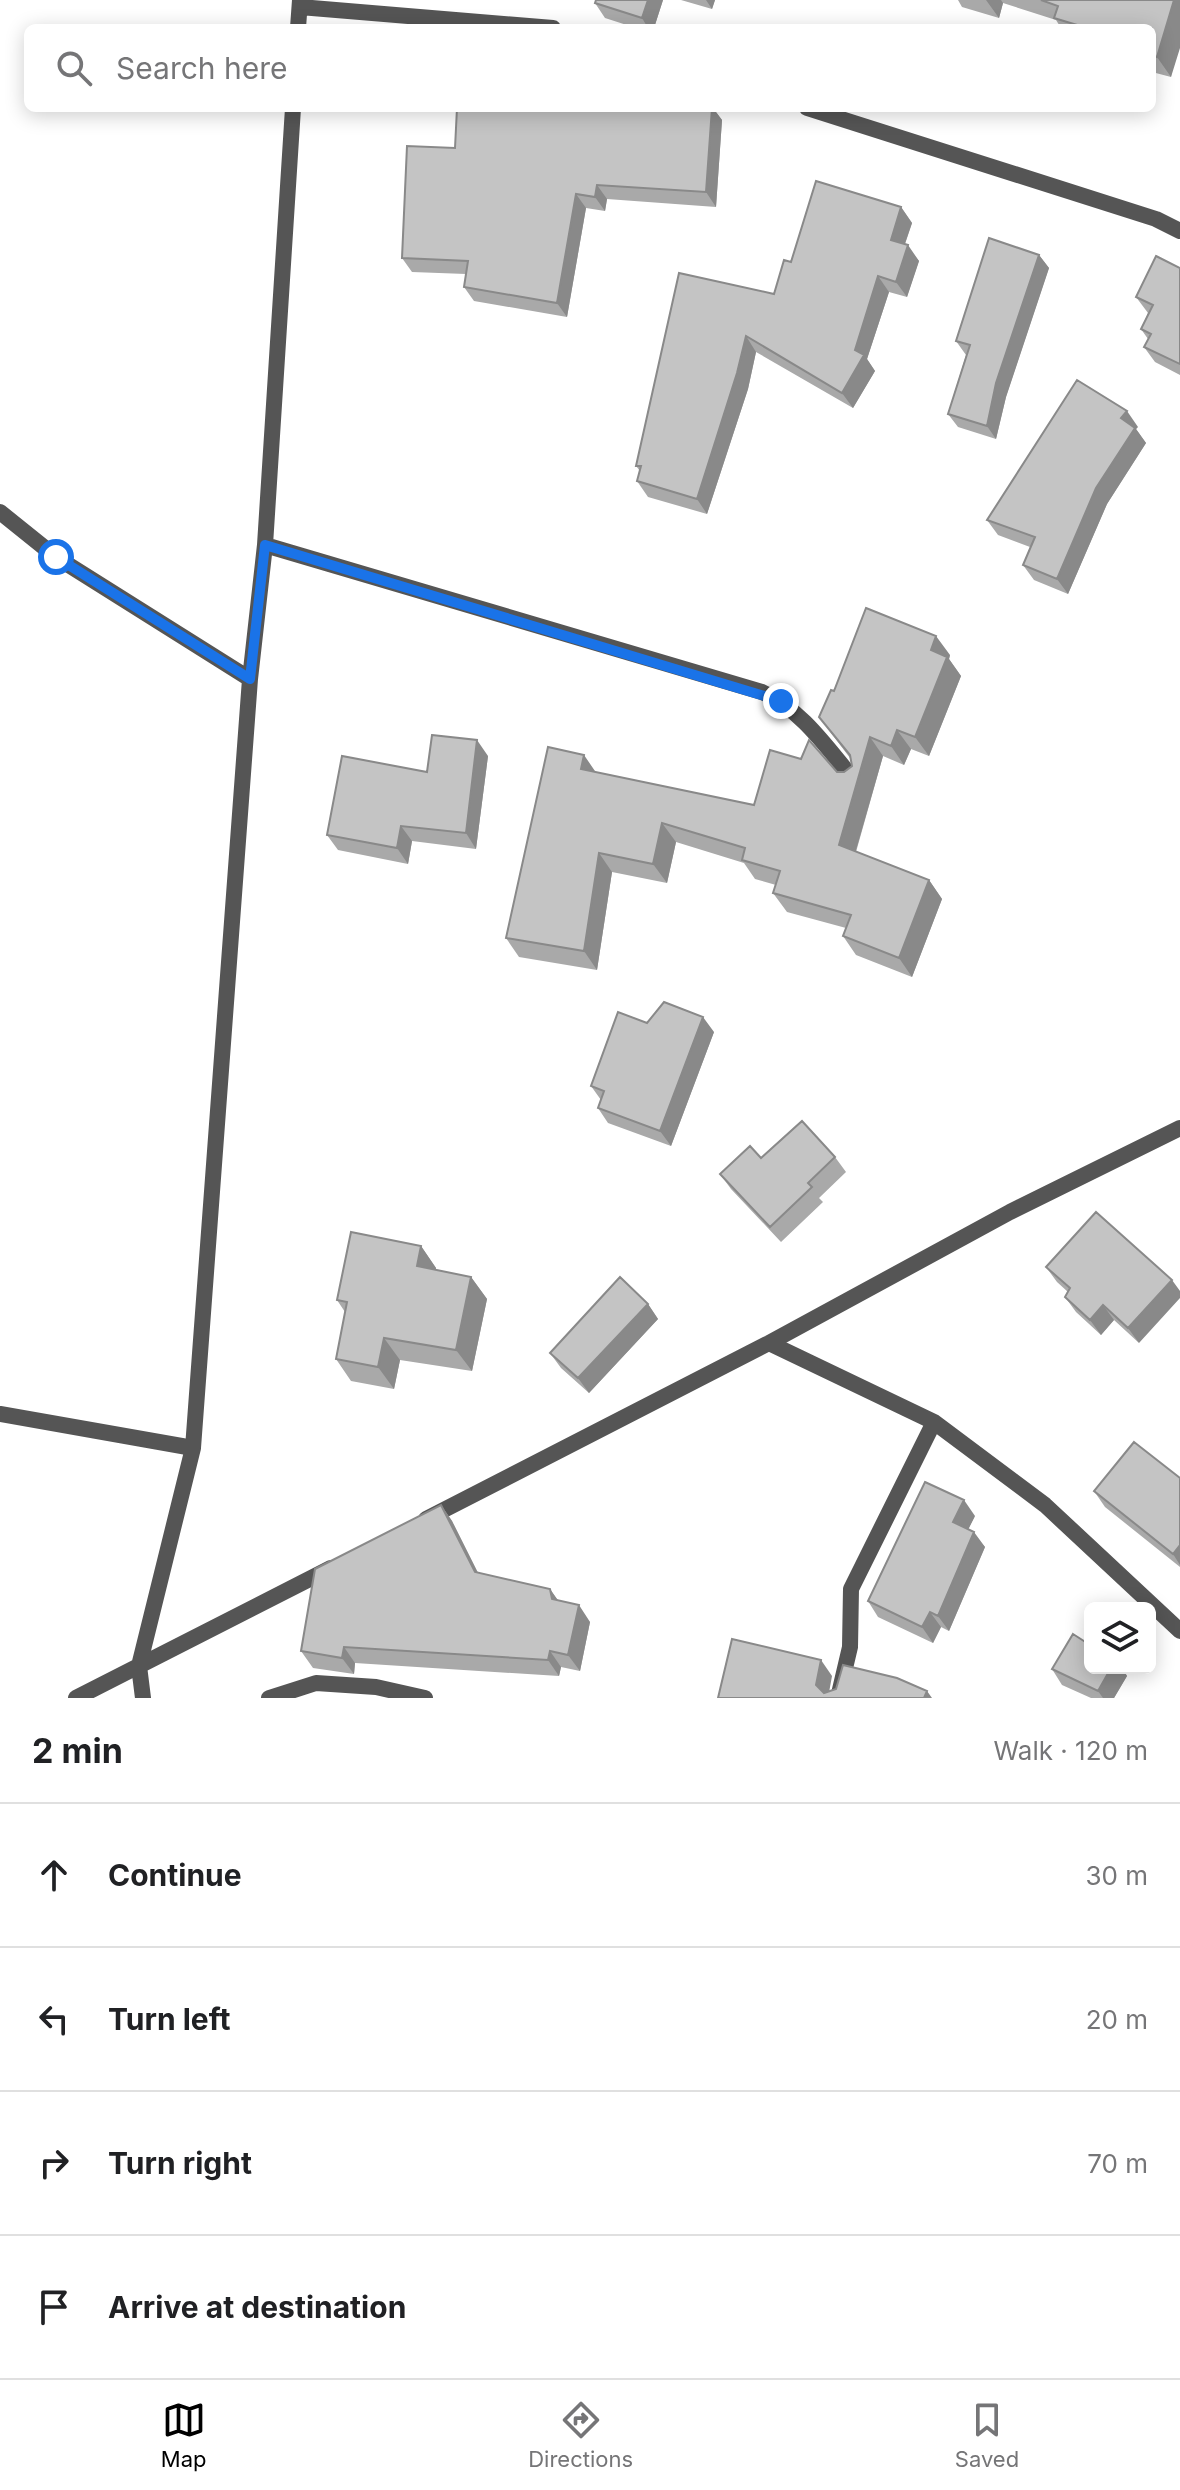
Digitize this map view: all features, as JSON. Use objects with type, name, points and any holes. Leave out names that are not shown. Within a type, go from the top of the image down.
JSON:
[{"type":"street","points":[[298,24],[300,4],[511,24]]},
{"type":"street","points":[[143,1698],[139,1666],[193,1448],[250,679],[265,545],[293,112]]},
{"type":"street","points":[[820,112],[1156,219],[1180,231]]},
{"type":"street","points":[[0,512],[56,557],[250,679]]},
{"type":"street","points":[[265,545],[762,692],[781,701],[808,725],[855,781]]},
{"type":"street","points":[[405,1530],[769,1343],[1010,1212],[1180,1128]]},
{"type":"street","points":[[769,1343],[934,1422],[1045,1505],[1180,1631]]},
{"type":"street","points":[[0,1414],[193,1448]]},
{"type":"street","points":[[838,1698],[850,1647],[851,1589],[934,1422]]},
{"type":"street","points":[[76,1698],[349,1558]]},
{"type":"street","points":[[269,1698],[316,1683],[337,1683],[376,1687],[425,1698]]},
{"type":"building","points":[[596,0],[648,0],[642,18],[595,3]]},
{"type":"building","points":[[1041,0],[1174,0],[1157,57],[1156,24],[1074,24],[1054,18],[1058,6]]},
{"type":"building","points":[[457,112],[712,112],[706,192],[597,185],[595,197],[576,194],[557,303],[464,287],[468,261],[402,258],[407,146],[455,148]]},
{"type":"building","points":[[816,181],[901,207],[891,240],[908,245],[896,282],[878,276],[855,350],[864,355],[842,393],[746,336],[697,499],[637,481],[641,466],[636,466],[679,273],[774,294],[784,260],[791,262]]},
{"type":"building","points":[[989,238],[1039,255],[996,383],[987,426],[948,414],[970,345],[956,341]]},
{"type":"building","points":[[1156,256],[1180,268],[1180,364],[1144,347],[1151,334],[1141,329],[1153,305],[1136,297]]},
{"type":"building","points":[[1077,380],[1127,411],[1121,418],[1135,428],[1096,488],[1057,579],[1023,565],[1035,537],[987,520]]},
{"type":"building","points":[[866,608],[936,636],[931,650],[947,657],[915,737],[897,730],[891,746],[870,737],[839,845],[929,880],[899,958],[843,936],[851,915],[773,893],[780,871],[742,860],[745,848],[662,823],[653,864],[599,853],[584,951],[506,938],[548,747],[584,755],[581,769],[754,805],[770,750],[801,759],[809,740],[837,772],[844,772],[852,766],[850,755],[819,717],[831,690],[834,691]]},
{"type":"building","points":[[432,735],[477,740],[466,833],[401,826],[397,848],[327,835],[342,756],[427,772]]},
{"type":"building","points":[[664,1002],[703,1017],[660,1131],[598,1108],[604,1091],[591,1086],[618,1012],[647,1023]]},
{"type":"building","points":[[802,1121],[835,1157],[808,1183],[812,1187],[770,1227],[720,1174],[750,1146],[761,1158]]},
{"type":"building","points":[[1096,1212],[1172,1280],[1128,1328],[1103,1305],[1090,1320],[1065,1297],[1070,1288],[1046,1267]]},
{"type":"building","points":[[351,1232],[421,1246],[417,1266],[471,1277],[456,1350],[384,1338],[378,1367],[336,1359],[347,1302],[337,1300]]},
{"type":"building","points":[[620,1277],[648,1304],[578,1378],[550,1353]]},
{"type":"building","points":[[1134,1442],[1180,1478],[1180,1545],[1173,1554],[1094,1491]]},
{"type":"building","points":[[925,1482],[964,1500],[953,1522],[974,1532],[938,1616],[930,1612],[922,1627],[868,1601]]},
{"type":"building","points":[[441,1505],[475,1572],[550,1589],[552,1599],[579,1605],[568,1655],[550,1651],[548,1660],[344,1647],[342,1658],[301,1651],[315,1569]]},
{"type":"building","points":[[1073,1634],[1084,1641],[1084,1674],[1108,1674],[1098,1691],[1052,1669]]},
{"type":"building","points":[[732,1639],[821,1660],[816,1685],[824,1693],[836,1689],[843,1665],[897,1678],[927,1691],[924,1698],[718,1698]]},
{"type":"route","points":[[56,557],[250,679],[265,545],[762,692],[781,701]]}]
